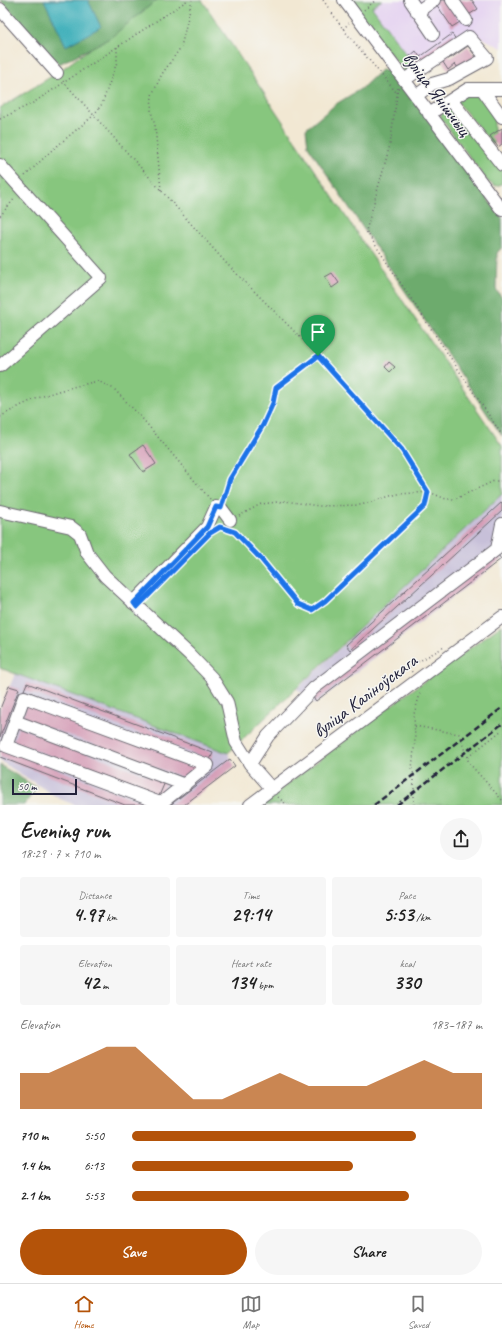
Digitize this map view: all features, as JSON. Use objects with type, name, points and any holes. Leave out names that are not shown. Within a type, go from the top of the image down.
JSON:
[{"type":"street","name":"вуліца Янішчыц","points":[[344,0],[416,96],[500,202]]},
{"type":"street","points":[[410,0],[433,34]]},
{"type":"street","points":[[417,12],[434,0]]},
{"type":"street","points":[[452,0],[466,20]]},
{"type":"street","points":[[0,10],[60,78]]},
{"type":"street","points":[[403,78],[421,69],[469,37],[487,58],[448,79],[432,84],[416,96]]},
{"type":"street","points":[[421,69],[432,84]]},
{"type":"street","points":[[430,114],[468,89],[502,90]]},
{"type":"street","points":[[482,89],[502,117]]},
{"type":"street","points":[[452,100],[502,165]]},
{"type":"street","points":[[0,165],[101,278],[0,366]]},
{"type":"street","points":[[134,603],[207,527],[219,508],[228,525]]},
{"type":"street","points":[[0,511],[70,527],[80,534],[87,553],[105,576],[189,654],[212,678],[227,702],[236,742],[250,764],[272,789]]},
{"type":"street","points":[[250,764],[268,736],[314,688],[499,552],[502,524]]},
{"type":"street","name":"вуліца Каліноўскага","points":[[250,805],[502,617]]},
{"type":"street","points":[[24,697],[208,766],[185,785],[159,804],[6,746],[24,697]]},
{"type":"street","points":[[15,721],[185,785]]},
{"type":"path","points":[[0,119],[33,103],[60,78],[117,47],[188,0]]},
{"type":"path","points":[[160,190],[155,126],[151,111],[152,96],[162,74],[181,47],[192,0]]},
{"type":"path","points":[[323,0],[343,29],[397,92]]},
{"type":"path","points":[[0,216],[22,189],[25,174],[94,116],[102,104],[116,62],[117,47]]},
{"type":"path","points":[[60,78],[228,265],[318,356],[402,450],[428,492],[425,506],[325,601],[312,610],[298,604],[261,559],[228,525]]},
{"type":"path","points":[[403,78],[397,92],[390,145],[366,230],[502,436]]},
{"type":"path","points":[[0,417],[22,404],[49,393],[98,380],[114,389],[141,417],[219,508],[230,479],[263,425],[273,403],[276,388],[318,356]]},
{"type":"path","points":[[228,525],[261,504],[285,501],[319,506],[361,505],[397,494],[428,492],[446,499],[455,498],[494,481],[502,481]]},
{"type":"path","points":[[228,525],[235,532]]},
{"type":"path","points":[[414,805],[414,775],[412,769],[415,740],[414,714],[422,689]]},
{"type":"path","points":[[415,726],[459,734],[470,763],[502,800]]},
{"type":"path","points":[[468,757],[502,730]]},
{"type":"shaded area","points":[[382,0],[502,0],[502,48],[469,31],[417,69],[372,7]]},
{"type":"shaded area","points":[[502,494],[502,559],[315,704],[297,689]]},
{"type":"shaded area","points":[[15,674],[228,753],[235,766],[184,805],[75,805],[60,799],[0,761],[0,709]]},
{"type":"green space","points":[[0,0],[157,0],[110,38],[59,64]]},
{"type":"green space","points":[[155,0],[202,0],[368,250],[502,446],[502,494],[228,753],[0,668],[0,108],[57,73]]},
{"type":"green space","points":[[354,0],[382,0],[372,7],[417,69],[406,74],[353,8]]},
{"type":"green space","points":[[382,69],[395,75],[502,218],[502,247],[497,253],[496,289],[502,298],[502,436],[308,146],[306,129],[336,104],[362,88]]},
{"type":"green space","points":[[477,94],[490,104],[493,110],[495,143],[492,144],[456,100],[464,95]]},
{"type":"green space","points":[[453,110],[502,170],[502,184],[496,186],[488,182],[440,117],[443,111]]},
{"type":"green space","points":[[502,625],[502,805],[260,805],[386,709]]},
{"type":"green space","points":[[0,765],[37,788],[24,805],[0,805]]},
{"type":"water","points":[[44,0],[88,0],[101,27],[66,46]]},
{"type":"building","points":[[445,0],[460,22],[452,27],[434,1]]},
{"type":"building","points":[[456,0],[472,0],[478,9],[467,16]]},
{"type":"building","points":[[452,34],[457,41],[417,69],[409,57],[416,51],[420,57]]},
{"type":"building","points":[[468,46],[477,58],[460,70],[455,64],[448,70],[441,59],[448,54],[451,58]]},
{"type":"building","points":[[502,128],[502,144],[498,147],[490,136]]},
{"type":"building","points":[[332,273],[339,283],[332,288],[325,277]]},
{"type":"building","points":[[389,362],[395,367],[390,372],[385,367]]},
{"type":"building","points":[[143,445],[156,464],[143,472],[130,454]]},
{"type":"building","points":[[502,502],[502,511],[350,650],[346,645]]},
{"type":"building","points":[[496,552],[501,559],[316,701],[311,695]]},
{"type":"building","points":[[27,683],[213,753],[210,760],[24,690]]},
{"type":"building","points":[[9,686],[19,689],[0,737],[0,709]]},
{"type":"building","points":[[28,702],[198,765],[195,773],[190,771],[187,779],[22,718]]},
{"type":"building","points":[[18,727],[165,782],[159,796],[13,742]]},
{"type":"building","points":[[0,747],[148,804],[125,805],[0,757]]},
{"type":"building","points":[[230,759],[235,766],[184,805],[170,805]]},
{"type":"railway","points":[[374,805],[502,708]]},
{"type":"railway","points":[[397,805],[502,724]]},
{"type":"route","points":[[318,356],[402,450],[428,492],[425,506],[325,601],[312,610],[298,604],[261,559],[235,532],[220,527],[210,533],[137,607],[134,603],[207,527],[216,507],[221,508],[230,479],[263,425],[273,403],[276,388],[318,356]]}]
